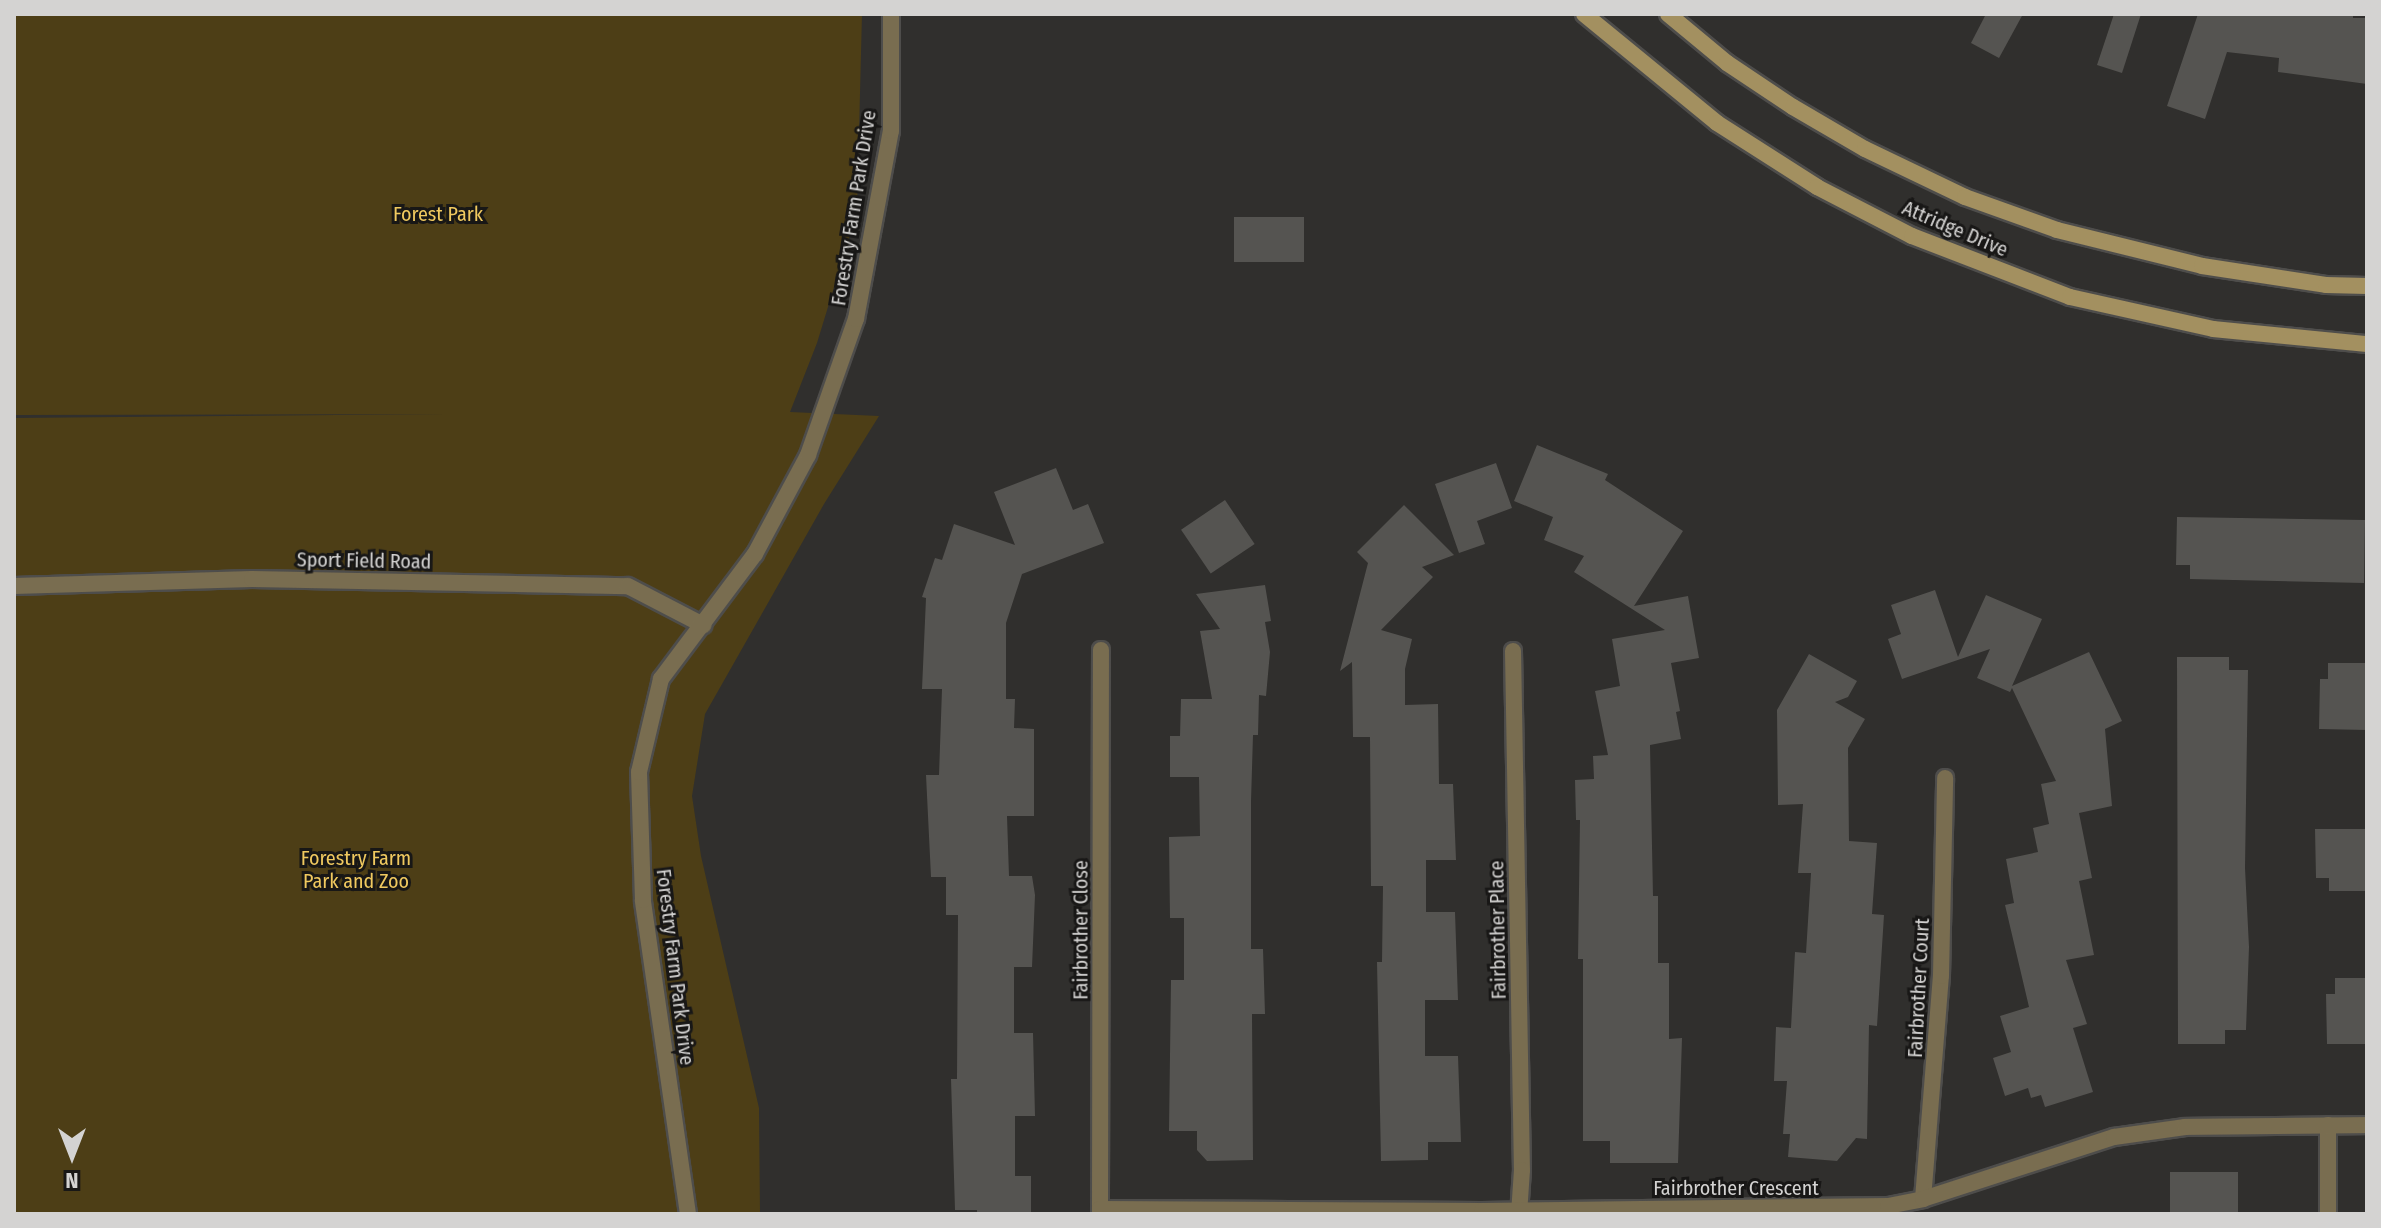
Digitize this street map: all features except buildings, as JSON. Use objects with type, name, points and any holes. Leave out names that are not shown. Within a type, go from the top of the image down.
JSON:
[{"type":"main road","name":"Attridge Drive","points":[[1584,14],[1717,123],[1817,187],[1912,236],[2070,297],[2213,329],[2367,344]]},
{"type":"main road","name":"Attridge Drive","points":[[1668,14],[1727,63],[1793,107],[1865,149],[1965,197],[2057,230],[2202,266],[2326,285],[2367,286]]},
{"type":"street","name":"Forestry Farm Park Drive","points":[[688,1214],[643,900],[639,772],[661,679],[755,554],[808,455],[856,319],[891,131],[891,14]]},
{"type":"street","name":"Sport Field Road","points":[[14,586],[252,579],[628,586],[703,625]]},
{"type":"street","name":"Fairbrother Close","points":[[1100,1211],[1101,650]]},
{"type":"street","name":"Fairbrother Place","points":[[1513,651],[1522,1170],[1519,1211]]},
{"type":"street","name":"Fairbrother Court","points":[[1923,1199],[1941,976],[1945,778]]},
{"type":"street","points":[[2328,1125],[2328,1214]]},
{"type":"street","name":"Fairbrother Crescent","points":[[1100,1211],[1860,1207],[1923,1199],[2114,1137],[2185,1127],[2367,1125]]},
{"type":"green space","name":"Forestry Farm Park and Zoo","points":[[14,14],[862,14],[857,212],[817,343],[790,412],[879,416],[824,504],[705,714],[692,796],[701,856],[759,1108],[760,1214],[14,1214],[14,418],[448,414],[14,415]]},
{"type":"park label","name":"Forest Park","points":[[438,214]]}]
